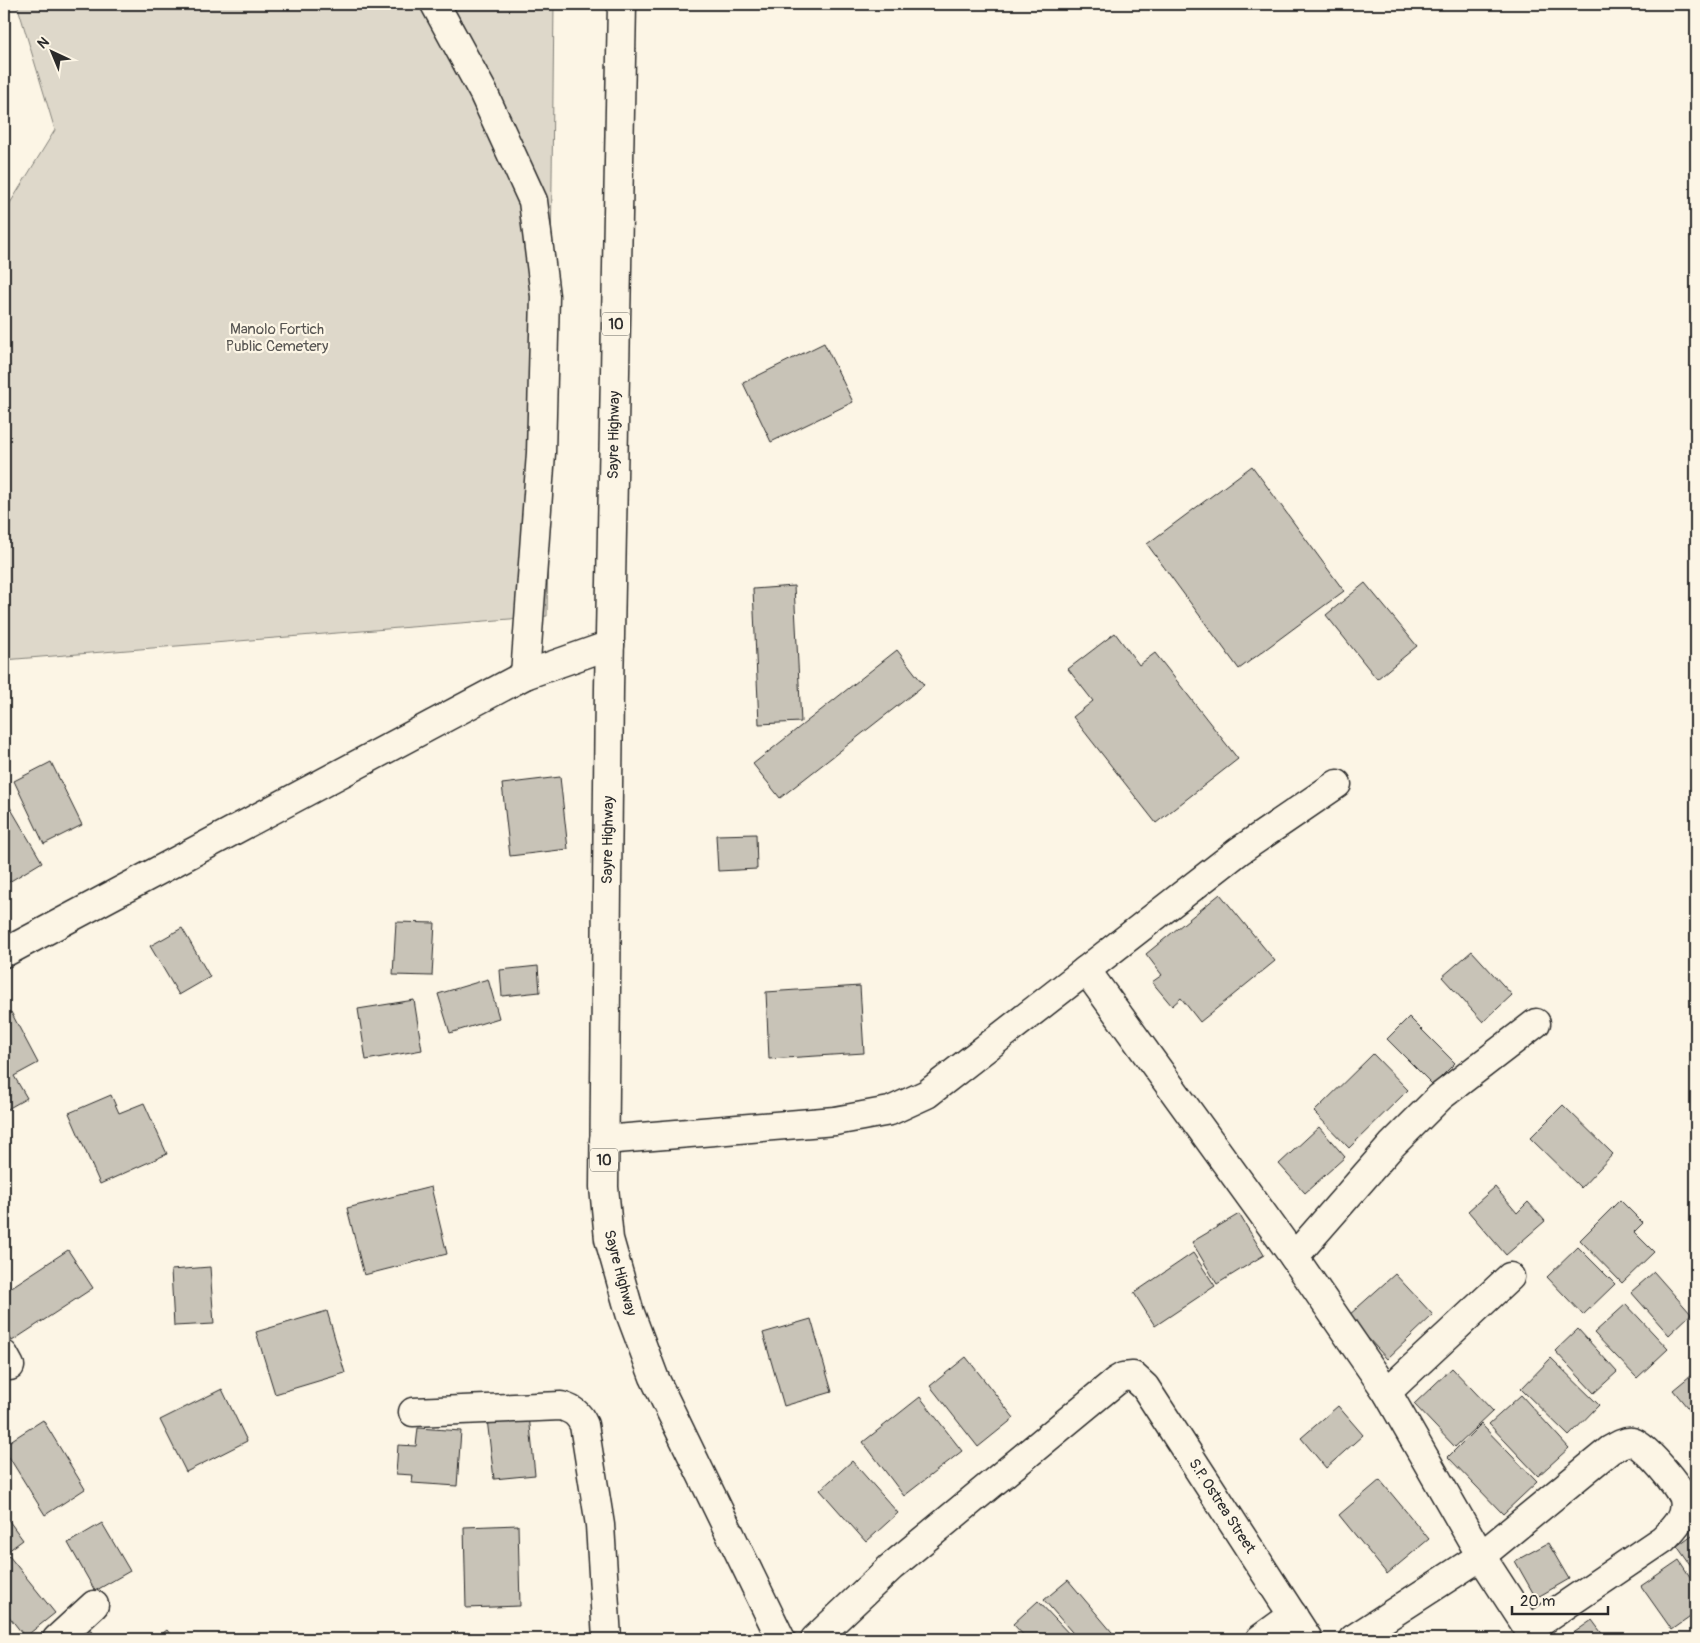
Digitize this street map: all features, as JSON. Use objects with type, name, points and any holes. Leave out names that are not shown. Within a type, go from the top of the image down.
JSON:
[{"type":"main road","points":[[436,4],[483,92],[532,201],[534,210],[545,296],[542,453],[525,675]]},
{"type":"main road","name":"Sayre Highway","points":[[622,4],[610,645],[604,1140],[604,1186],[609,1239],[630,1313],[654,1377],[781,1639]]},
{"type":"main road","points":[[4,953],[525,675],[610,645]]},
{"type":"main road","points":[[604,1140],[836,1121],[890,1111],[927,1094],[1239,851],[1337,784]]},
{"type":"main road","points":[[1086,970],[1294,1256],[1387,1392],[1481,1556],[1532,1635],[1663,1539],[1678,1524],[1683,1510],[1683,1499],[1676,1486],[1641,1446],[1632,1442],[1622,1444],[1610,1450],[1481,1556],[1353,1639]]},
{"type":"main road","points":[[1294,1256],[1392,1146],[1440,1097],[1536,1023]]},
{"type":"main road","points":[[1387,1392],[1510,1277]]},
{"type":"main road","name":"S.P. Ostrea Street","points":[[815,1639],[892,1567],[1116,1381],[1123,1377],[1133,1376],[1145,1387],[1308,1639]]},
{"type":"main road","points":[[413,1412],[562,1406],[572,1409],[579,1416],[586,1433],[600,1525],[607,1639]]},
{"type":"main road","points":[[57,1639],[94,1605]]},
{"type":"main road","points":[[1260,1639],[1293,1615]]},
{"type":"green space","name":"Manolo Fortich Public Cemetery","points":[[17,4],[554,4],[547,616],[4,660],[4,213],[55,130]]},
{"type":"building","points":[[824,343],[853,402],[771,442],[743,383]]},
{"type":"building","points":[[1252,466],[1344,591],[1239,669],[1147,544]]},
{"type":"building","points":[[1365,583],[1417,646],[1377,679],[1326,615]]},
{"type":"building","points":[[794,586],[801,722],[759,724],[753,589]]},
{"type":"building","points":[[1115,633],[1139,665],[1155,653],[1238,759],[1156,823],[1073,717],[1093,701],[1068,669]]},
{"type":"building","points":[[897,650],[924,685],[780,798],[753,764]]},
{"type":"building","points":[[51,762],[82,825],[44,844],[14,781]]},
{"type":"building","points":[[560,777],[568,849],[510,856],[502,784]]},
{"type":"building","points":[[4,797],[42,862],[4,885]]},
{"type":"building","points":[[756,834],[757,869],[718,871],[716,835]]},
{"type":"building","points":[[1220,894],[1275,961],[1200,1022],[1181,998],[1172,1006],[1152,982],[1162,975],[1146,954]]},
{"type":"building","points":[[396,922],[435,923],[432,976],[393,975]]},
{"type":"building","points":[[182,928],[210,977],[179,995],[150,946]]},
{"type":"building","points":[[1472,951],[1512,995],[1483,1022],[1442,977]]},
{"type":"building","points":[[538,966],[540,992],[502,996],[500,970]]},
{"type":"building","points":[[488,979],[499,1018],[450,1033],[438,994]]},
{"type":"building","points":[[860,986],[864,1053],[769,1059],[766,992]]},
{"type":"building","points":[[414,1000],[422,1050],[366,1060],[358,1009]]},
{"type":"building","points":[[11,1012],[38,1063],[14,1076],[27,1098],[4,1111],[4,1016]]},
{"type":"building","points":[[1409,1017],[1455,1063],[1433,1085],[1387,1039]]},
{"type":"building","points":[[1373,1054],[1408,1090],[1349,1148],[1314,1112]]},
{"type":"building","points":[[111,1095],[119,1113],[144,1103],[167,1154],[100,1184],[69,1113]]},
{"type":"building","points":[[1563,1105],[1613,1154],[1581,1188],[1530,1138]]},
{"type":"building","points":[[1319,1127],[1345,1157],[1305,1193],[1279,1164]]},
{"type":"building","points":[[431,1187],[447,1254],[364,1275],[347,1208]]},
{"type":"building","points":[[1495,1187],[1517,1213],[1528,1202],[1545,1221],[1506,1255],[1468,1211]]},
{"type":"building","points":[[1620,1200],[1643,1223],[1634,1232],[1654,1252],[1622,1283],[1580,1240]]},
{"type":"building","points":[[1239,1214],[1264,1255],[1217,1284],[1192,1242]]},
{"type":"building","points":[[1578,1247],[1615,1284],[1583,1315],[1547,1277]]},
{"type":"building","points":[[68,1250],[93,1288],[12,1341],[4,1327],[4,1292]]},
{"type":"building","points":[[1193,1253],[1215,1286],[1155,1326],[1134,1293]]},
{"type":"building","points":[[210,1267],[214,1324],[174,1326],[171,1270]]},
{"type":"building","points":[[1654,1272],[1691,1314],[1669,1335],[1631,1292]]},
{"type":"building","points":[[1395,1274],[1433,1315],[1387,1359],[1348,1316]]},
{"type":"building","points":[[1626,1304],[1668,1349],[1637,1378],[1594,1333]]},
{"type":"building","points":[[327,1311],[345,1373],[275,1394],[256,1332]]},
{"type":"building","points":[[811,1319],[832,1392],[784,1406],[763,1333]]},
{"type":"building","points":[[1578,1329],[1617,1372],[1594,1393],[1555,1351]]},
{"type":"building","points":[[966,1357],[1014,1418],[978,1447],[930,1386]]},
{"type":"building","points":[[1551,1358],[1599,1405],[1569,1436],[1521,1389]]},
{"type":"building","points":[[1452,1368],[1493,1411],[1455,1447],[1414,1404]]},
{"type":"building","points":[[1696,1371],[1696,1418],[1673,1390]]},
{"type":"building","points":[[222,1389],[247,1441],[186,1472],[160,1420]]},
{"type":"building","points":[[1521,1395],[1569,1448],[1538,1476],[1489,1424]]},
{"type":"building","points":[[920,1397],[962,1451],[904,1496],[863,1442]]},
{"type":"building","points":[[1338,1406],[1363,1435],[1326,1468],[1301,1438]]},
{"type":"building","points":[[529,1415],[535,1475],[494,1479],[487,1419]]},
{"type":"building","points":[[43,1420],[85,1489],[45,1515],[4,1449],[4,1445]]},
{"type":"building","points":[[1481,1424],[1537,1482],[1503,1514],[1448,1457]]},
{"type":"building","points":[[418,1428],[461,1431],[457,1486],[412,1483],[413,1475],[396,1474],[398,1445],[416,1446]]},
{"type":"building","points":[[852,1461],[898,1513],[866,1542],[820,1490]]},
{"type":"building","points":[[1380,1480],[1429,1539],[1387,1574],[1339,1515]]},
{"type":"building","points":[[4,1514],[23,1540],[4,1554]]},
{"type":"building","points":[[102,1523],[130,1571],[95,1591],[68,1543]]},
{"type":"building","points":[[518,1525],[520,1606],[466,1608],[464,1527]]},
{"type":"building","points":[[1696,1532],[1696,1573],[1677,1546]]},
{"type":"building","points":[[1548,1543],[1569,1579],[1536,1598],[1515,1561]]},
{"type":"building","points":[[9,1556],[55,1613],[25,1637],[4,1610],[4,1560]]},
{"type":"building","points":[[1679,1560],[1696,1586],[1696,1613],[1672,1630],[1641,1586]]},
{"type":"building","points":[[1068,1580],[1116,1639],[1078,1639],[1044,1600]]},
{"type":"building","points":[[1038,1601],[1074,1639],[1027,1639],[1013,1624]]},
{"type":"building","points":[[1592,1620],[1606,1639],[1565,1639]]},
{"type":"building","points":[[91,1630],[98,1639],[78,1639]]},
{"type":"building","points":[[167,1630],[174,1639],[155,1639]]}]
